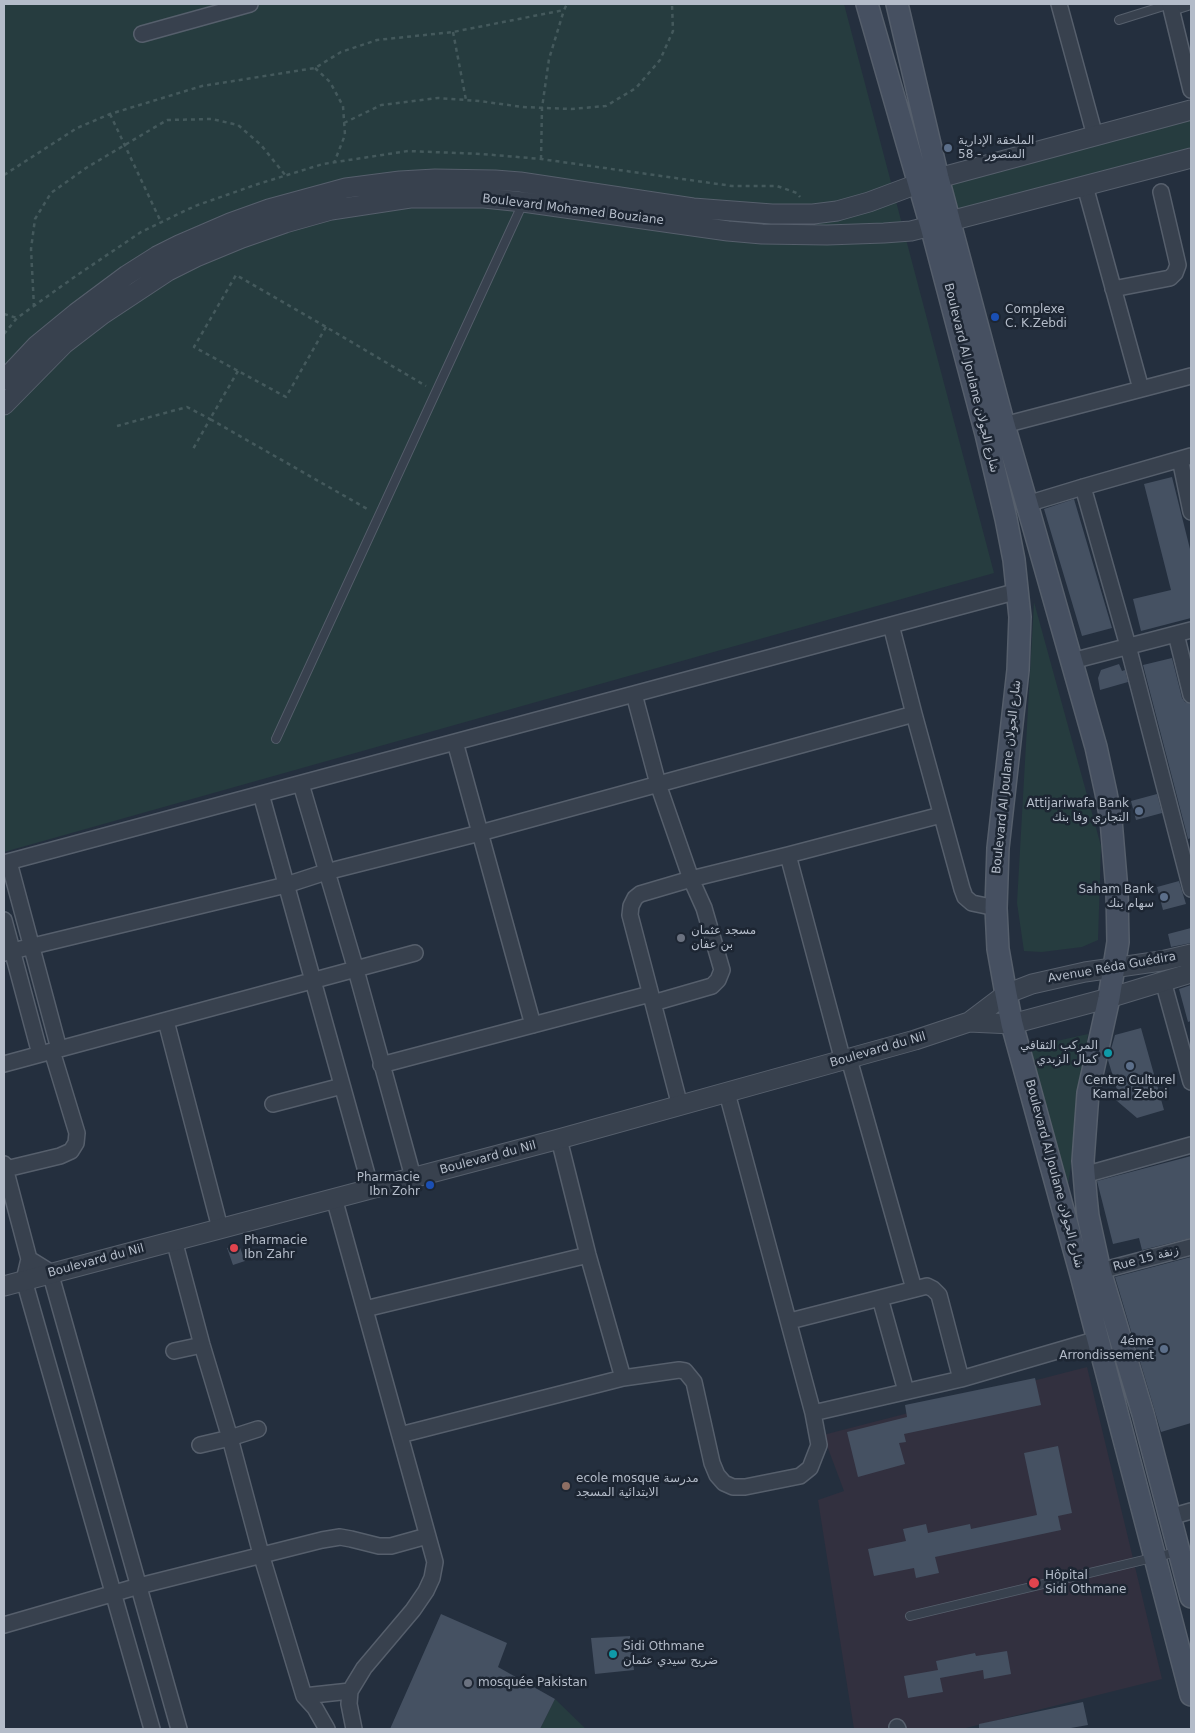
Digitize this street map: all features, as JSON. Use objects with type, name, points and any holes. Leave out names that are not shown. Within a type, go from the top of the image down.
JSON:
[{"type":"main road","name":"Boulevard Al Joulane شارع الجولان","points":[[867,4],[929,181],[1028,504],[1096,747],[1111,820],[1117,891],[1118,942],[1109,998],[1088,1093],[1084,1142],[1084,1175],[1088,1216],[1100,1271],[1143,1414],[1191,1597]]},
{"type":"main road","name":"Boulevard Al Joulane شارع الجولان","points":[[898,4],[929,181]]},
{"type":"main road","name":"Boulevard Al Joulane شارع الجولان","points":[[941,224],[1006,519],[1018,592],[1020,617],[1018,670],[998,848],[996,908],[998,949],[1012,1024],[1098,1339],[1191,1695]]},
{"type":"street","points":[[142,34],[250,4]]},
{"type":"street","points":[[1059,4],[1095,136]]},
{"type":"street","points":[[1170,6],[1191,90]]},
{"type":"street","name":"Boulevard Mohamed Bouziane","points":[[4,380],[37,345],[76,313],[102,292],[157,256],[178,245],[238,220],[269,209],[346,188],[417,180],[494,180],[520,182],[692,208],[772,214],[805,214],[837,211],[929,181],[1191,110]]},
{"type":"street","name":"Boulevard Mohamed Bouziane","points":[[4,405],[64,344],[103,314],[168,271],[242,238],[331,210],[410,198],[446,198],[523,202],[728,231],[762,234],[905,232],[1191,158]]},
{"type":"street","points":[[1085,186],[1141,390]]},
{"type":"street","points":[[1113,289],[1170,278],[1175,273],[1178,265],[1161,192]]},
{"type":"street","points":[[1004,425],[1191,376]]},
{"type":"street","points":[[1028,504],[1083,486],[1185,458],[1191,512]]},
{"type":"street","points":[[1083,486],[1187,853],[1191,888]]},
{"type":"street","points":[[50,1051],[31,946],[6,862],[1018,592]]},
{"type":"street","points":[[891,625],[941,815],[965,897],[972,903],[996,908]]},
{"type":"street","points":[[1072,661],[1191,630]]},
{"type":"street","points":[[1176,634],[1191,695]]},
{"type":"street","points":[[381,1065],[533,1025],[712,986],[718,980],[722,970],[704,908],[658,784],[634,694]]},
{"type":"street","points":[[8,952],[286,886],[326,872],[480,833],[914,714]]},
{"type":"street","points":[[455,742],[533,1025]]},
{"type":"street","points":[[301,784],[356,970],[413,1177]]},
{"type":"street","points":[[261,794],[371,1189]]},
{"type":"street","points":[[680,1106],[630,915],[632,903],[640,894],[692,878],[941,815]]},
{"type":"street","points":[[788,855],[914,1290]]},
{"type":"street","points":[[4,920],[8,952],[50,1051],[77,1133],[76,1143],[71,1151],[60,1156],[5,1167],[29,1259],[24,1280],[152,1729]]},
{"type":"street","points":[[4,1064],[415,953]]},
{"type":"street","name":"Avenue Réda Guédira","points":[[1006,994],[1032,984],[1059,977],[1161,961],[1191,954]]},
{"type":"street","name":"Avenue Réda Guédira","points":[[1012,1024],[1109,998],[1191,972]]},
{"type":"street","points":[[1163,981],[1191,1077]]},
{"type":"street","name":"Boulevard du Nil","points":[[4,1286],[50,1272],[559,1139],[915,1040],[969,1022],[1006,994]]},
{"type":"street","points":[[166,1021],[220,1228]]},
{"type":"street","name":"Boulevard du Nil","points":[[969,1022],[1012,1024]]},
{"type":"street","points":[[273,1104],[342,1086]]},
{"type":"street","points":[[400,1435],[623,1378],[670,1370],[685,1371],[690,1376],[697,1392],[712,1463],[717,1476],[724,1484],[733,1487],[745,1487],[800,1476],[810,1468],[820,1445],[813,1413],[790,1321],[727,1093]]},
{"type":"street","points":[[559,1139],[588,1255],[623,1378]]},
{"type":"street","points":[[1084,1175],[1191,1145]]},
{"type":"street","points":[[334,1198],[435,1562],[432,1578],[413,1610],[364,1668],[350,1691],[349,1704],[354,1729]]},
{"type":"street","points":[[174,1240],[261,1554],[304,1696],[315,1708],[327,1729]]},
{"type":"street","name":"Rue 15 زنقة","points":[[1100,1271],[1191,1247]]},
{"type":"street","points":[[365,1309],[588,1255]]},
{"type":"street","points":[[29,1259],[50,1272],[179,1729]]},
{"type":"street","points":[[790,1321],[927,1286],[939,1295],[961,1379]]},
{"type":"street","points":[[880,1298],[906,1392]]},
{"type":"street","points":[[813,1413],[961,1379],[1098,1339]]},
{"type":"street","points":[[174,1351],[202,1345]]},
{"type":"street","points":[[200,1445],[258,1429]]},
{"type":"street","points":[[1170,1517],[1191,1511]]},
{"type":"street","points":[[4,1625],[112,1593],[261,1554],[331,1538],[351,1539],[380,1546],[391,1546],[427,1536]]},
{"type":"street","points":[[304,1696],[350,1691]]},
{"type":"lane","points":[[1119,20],[1170,6],[1191,5]]},
{"type":"lane","points":[[276,739],[523,202]]},
{"type":"lane","points":[[910,1616],[1155,1556],[1179,1552]]},
{"type":"path","points":[[541,160],[542,108],[549,59],[567,4]]},
{"type":"path","points":[[344,123],[382,105],[438,98],[572,110],[606,106],[636,88],[660,60],[673,32],[672,4]]},
{"type":"path","points":[[4,175],[77,128],[110,114],[202,86],[315,68],[341,52],[377,40],[453,32],[564,10]]},
{"type":"path","points":[[453,32],[466,100]]},
{"type":"path","points":[[315,68],[330,82],[343,106],[345,135],[334,163]]},
{"type":"path","points":[[110,114],[161,222]]},
{"type":"path","points":[[34,307],[31,249],[35,218],[51,192],[124,144],[167,120],[212,119],[238,125],[262,145],[286,176]]},
{"type":"path","points":[[326,327],[286,397],[194,347],[236,275],[326,327],[436,392]]},
{"type":"path","points":[[4,314],[17,318]]},
{"type":"path","points":[[192,450],[238,371]]},
{"type":"path","points":[[118,426],[187,407],[380,515]]},
{"type":"shaded area","points":[[1087,1367],[1162,1679],[962,1729],[854,1729],[818,1500],[844,1491],[823,1435]]},
{"type":"green space","points":[[4,4],[844,4],[994,573],[4,852]]},
{"type":"green space","points":[[1191,110],[1191,158],[950,221],[938,178]]},
{"type":"green space","points":[[1034,602],[1101,846],[1098,940],[1082,947],[1042,952],[1024,951],[1017,903]]},
{"type":"green space","points":[[1088,1034],[1068,1187],[1030,1047]]},
{"type":"green space","points":[[555,1699],[586,1729],[540,1729]]},
{"type":"building","points":[[1172,477],[1191,553],[1191,618],[1141,631],[1133,599],[1171,590],[1144,484]]},
{"type":"building","points":[[1074,499],[1112,628],[1082,636],[1044,509]]},
{"type":"building","points":[[1172,658],[1182,698],[1185,702],[1191,704],[1191,838],[1188,839],[1143,665]]},
{"type":"building","points":[[1119,664],[1122,671],[1125,670],[1128,682],[1100,690],[1098,678],[1101,670]]},
{"type":"building","points":[[1157,794],[1162,813],[1136,820],[1131,801]]},
{"type":"building","points":[[1179,881],[1186,904],[1163,910],[1157,887]]},
{"type":"building","points":[[1191,928],[1191,943],[1171,947],[1168,934]]},
{"type":"building","points":[[1191,985],[1191,1021],[1188,1022],[1179,989]]},
{"type":"building","name":"Centre Culturel Kamal Zeboi","points":[[1141,1028],[1164,1110],[1137,1118],[1110,1095],[1118,1093],[1108,1060],[1115,1035]]},
{"type":"building","points":[[1191,1156],[1191,1238],[1142,1250],[1139,1238],[1113,1244],[1097,1181]]},
{"type":"building","points":[[239,1245],[245,1261],[233,1265],[227,1248]]},
{"type":"building","name":"4éme Arrondissement","points":[[1191,1257],[1191,1423],[1161,1432],[1115,1277]]},
{"type":"building","points":[[1035,1378],[1041,1405],[904,1434],[906,1442],[899,1443],[905,1464],[858,1477],[847,1432],[907,1417],[905,1405]]},
{"type":"building","points":[[1058,1446],[1072,1513],[1058,1516],[1061,1530],[935,1557],[939,1573],[916,1578],[914,1568],[874,1576],[868,1549],[906,1541],[903,1529],[926,1524],[928,1533],[970,1524],[971,1529],[1037,1515],[1024,1453]]},
{"type":"building","name":"mosquée Pakistan","points":[[441,1614],[507,1643],[498,1667],[555,1699],[540,1729],[390,1729]]},
{"type":"building","name":"Sidi Othmane ضريح سيدي عثمان","points":[[630,1636],[634,1670],[595,1674],[591,1638]]},
{"type":"building","points":[[1007,1651],[1011,1674],[984,1679],[983,1670],[940,1678],[943,1692],[908,1698],[904,1676],[938,1670],[936,1661],[975,1653],[976,1656]]},
{"type":"building","points":[[1083,1702],[1088,1725],[1065,1729],[979,1729],[979,1724]]},
{"type":"place","name":"الملحقة الإدارية 58 - المنصور","points":[[948,148]]},
{"type":"place","name":"Complexe C. K.Zebdi","points":[[995,317]]},
{"type":"place","name":"Attijariwafa Bank التجاري وفا بنك","points":[[1139,811]]},
{"type":"place","name":"Saham Bank سهام بنك","points":[[1164,897]]},
{"type":"place","name":"مسجد عثمان بن عفان","points":[[681,938]]},
{"type":"place","name":"المركب الثقافي كمال الزبدي","points":[[1108,1053]]},
{"type":"place","name":"Centre Culturel Kamal Zeboi","points":[[1130,1066]]},
{"type":"place","name":"Pharmacie Ibn Zohr","points":[[430,1185]]},
{"type":"place","name":"Pharmacie Ibn Zahr","points":[[234,1248]]},
{"type":"place","name":"4éme Arrondissement","points":[[1164,1349]]},
{"type":"place","name":"ecole mosque مدرسة الابتدائية المسجد","points":[[566,1486]]},
{"type":"place","name":"Hôpital Sidi Othmane","points":[[1034,1583]]},
{"type":"place","name":"Sidi Othmane ضريح سيدي عثمان","points":[[613,1654]]},
{"type":"place","name":"mosquée Pakistan","points":[[468,1683]]}]
